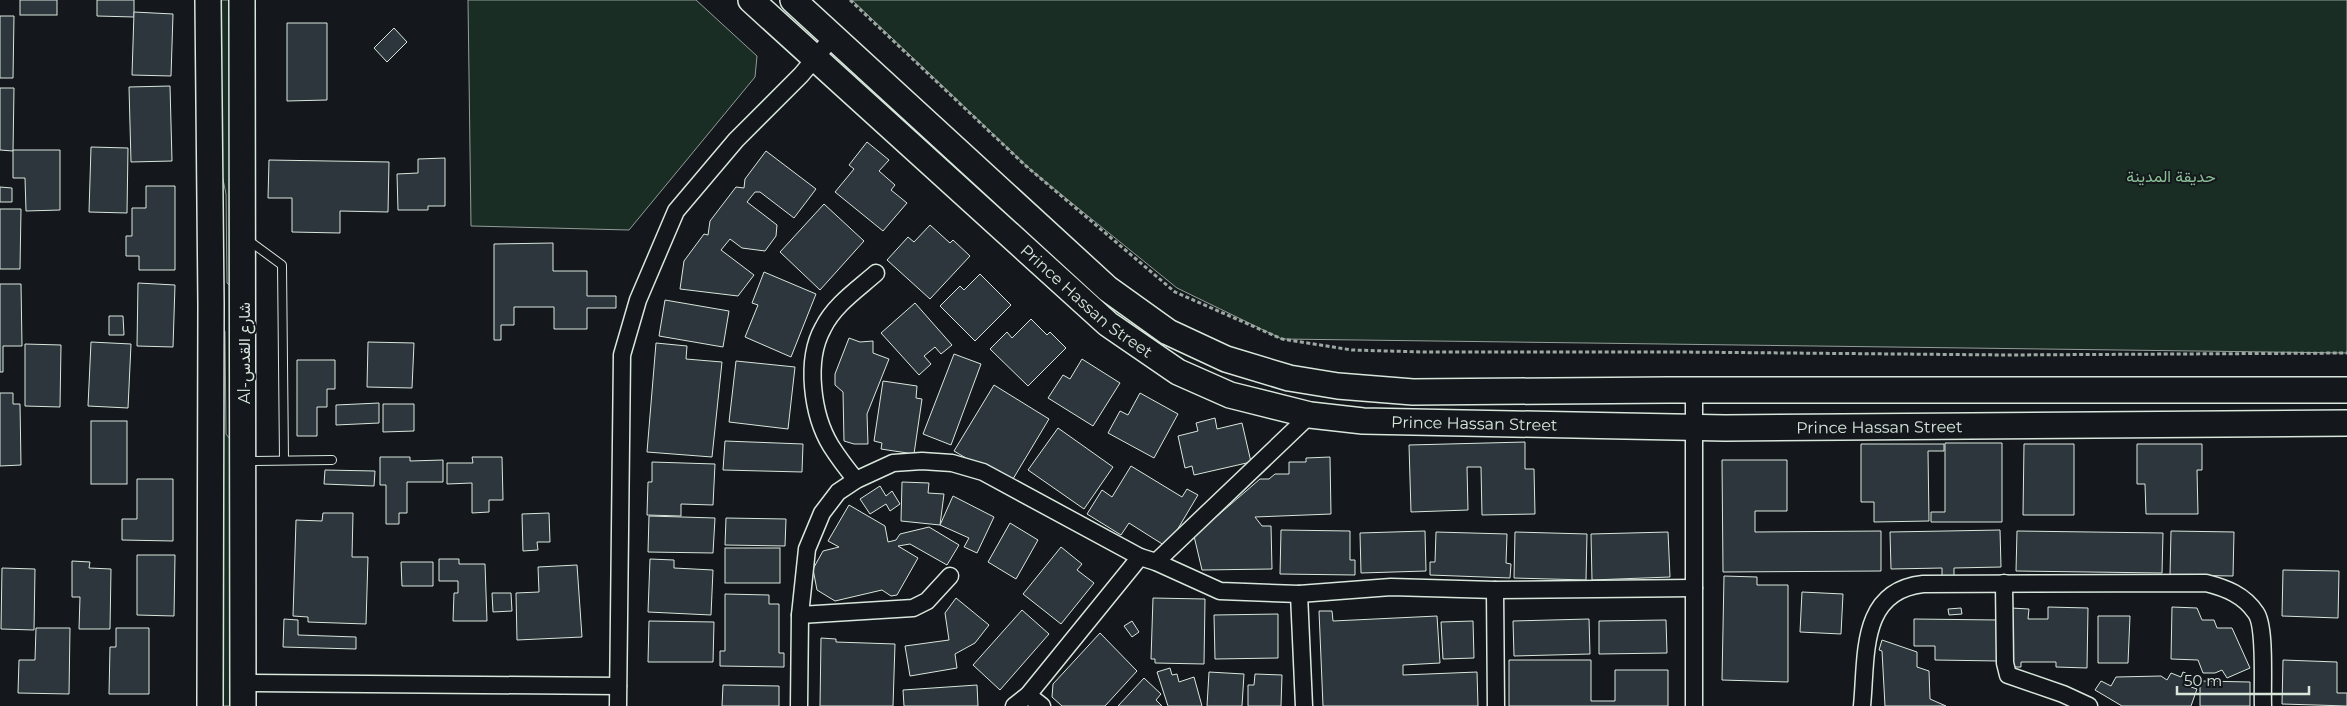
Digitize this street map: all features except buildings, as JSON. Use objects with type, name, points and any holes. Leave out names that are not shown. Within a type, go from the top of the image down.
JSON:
[{"type":"main road","name":"Al-شارع القدس","points":[[208,0],[211,304],[210,706]]},
{"type":"main road","name":"Al-شارع القدس","points":[[242,0],[244,237],[243,695]]},
{"type":"main road","name":"Prince Hassan Street","points":[[751,0],[1108,324],[1178,372],[1230,395],[1310,415],[1363,421],[1693,426],[2346,424]]},
{"type":"main road","name":"Prince Hassan Street","points":[[792,0],[1108,289],[1168,332],[1226,359],[1289,378],[1338,386],[1413,392],[2347,390]]},
{"type":"main road","points":[[211,304],[244,304]]},
{"type":"street","points":[[618,706],[622,355],[638,300],[676,212],[736,140],[816,59],[832,38]]},
{"type":"street","points":[[856,480],[830,444],[820,420],[813,393],[813,359],[822,328],[842,303],[876,274]]},
{"type":"street","points":[[1694,390],[1694,706]]},
{"type":"street","points":[[1156,562],[1310,415]]},
{"type":"street","points":[[799,706],[800,615],[807,549],[822,513],[838,492],[856,480],[893,463],[922,461],[952,463],[983,472],[1140,557],[1156,562],[1220,591],[1298,594],[1392,588],[1495,590],[1694,588]]},
{"type":"street","points":[[1014,706],[1028,695],[1140,557]]},
{"type":"street","points":[[800,615],[913,608],[927,600],[950,576]]},
{"type":"street","points":[[2004,583],[2005,663],[2008,675],[2060,700],[2089,706]]},
{"type":"street","points":[[1862,706],[1870,627],[1878,607],[1891,594],[1905,586],[1923,584],[2004,583],[2206,583],[2228,589],[2242,598],[2256,614],[2261,633],[2263,706]]},
{"type":"street","points":[[1495,590],[1496,706]]},
{"type":"street","points":[[1298,594],[1304,706]]},
{"type":"street","points":[[243,695],[618,686]]},
{"type":"street","points":[[1028,695],[1042,706]]},
{"type":"lane","points":[[244,237],[282,265],[284,460]]},
{"type":"lane","points":[[244,461],[332,460]]},
{"type":"path","points":[[850,0],[1026,166],[1175,292],[1282,339],[1352,350],[1423,352],[2007,355],[2347,353]]},
{"type":"green space","points":[[217,0],[233,0],[230,286],[227,283],[226,194],[219,160]]},
{"type":"green space","points":[[468,0],[696,0],[757,56],[755,77],[629,230],[471,226]]},
{"type":"green space","name":"حديقة المدينة","points":[[852,0],[2347,0],[2347,353],[1282,339],[1177,288],[1031,170]]},
{"type":"green space","points":[[222,329],[225,331],[226,434],[234,444],[233,706],[219,706]]}]
